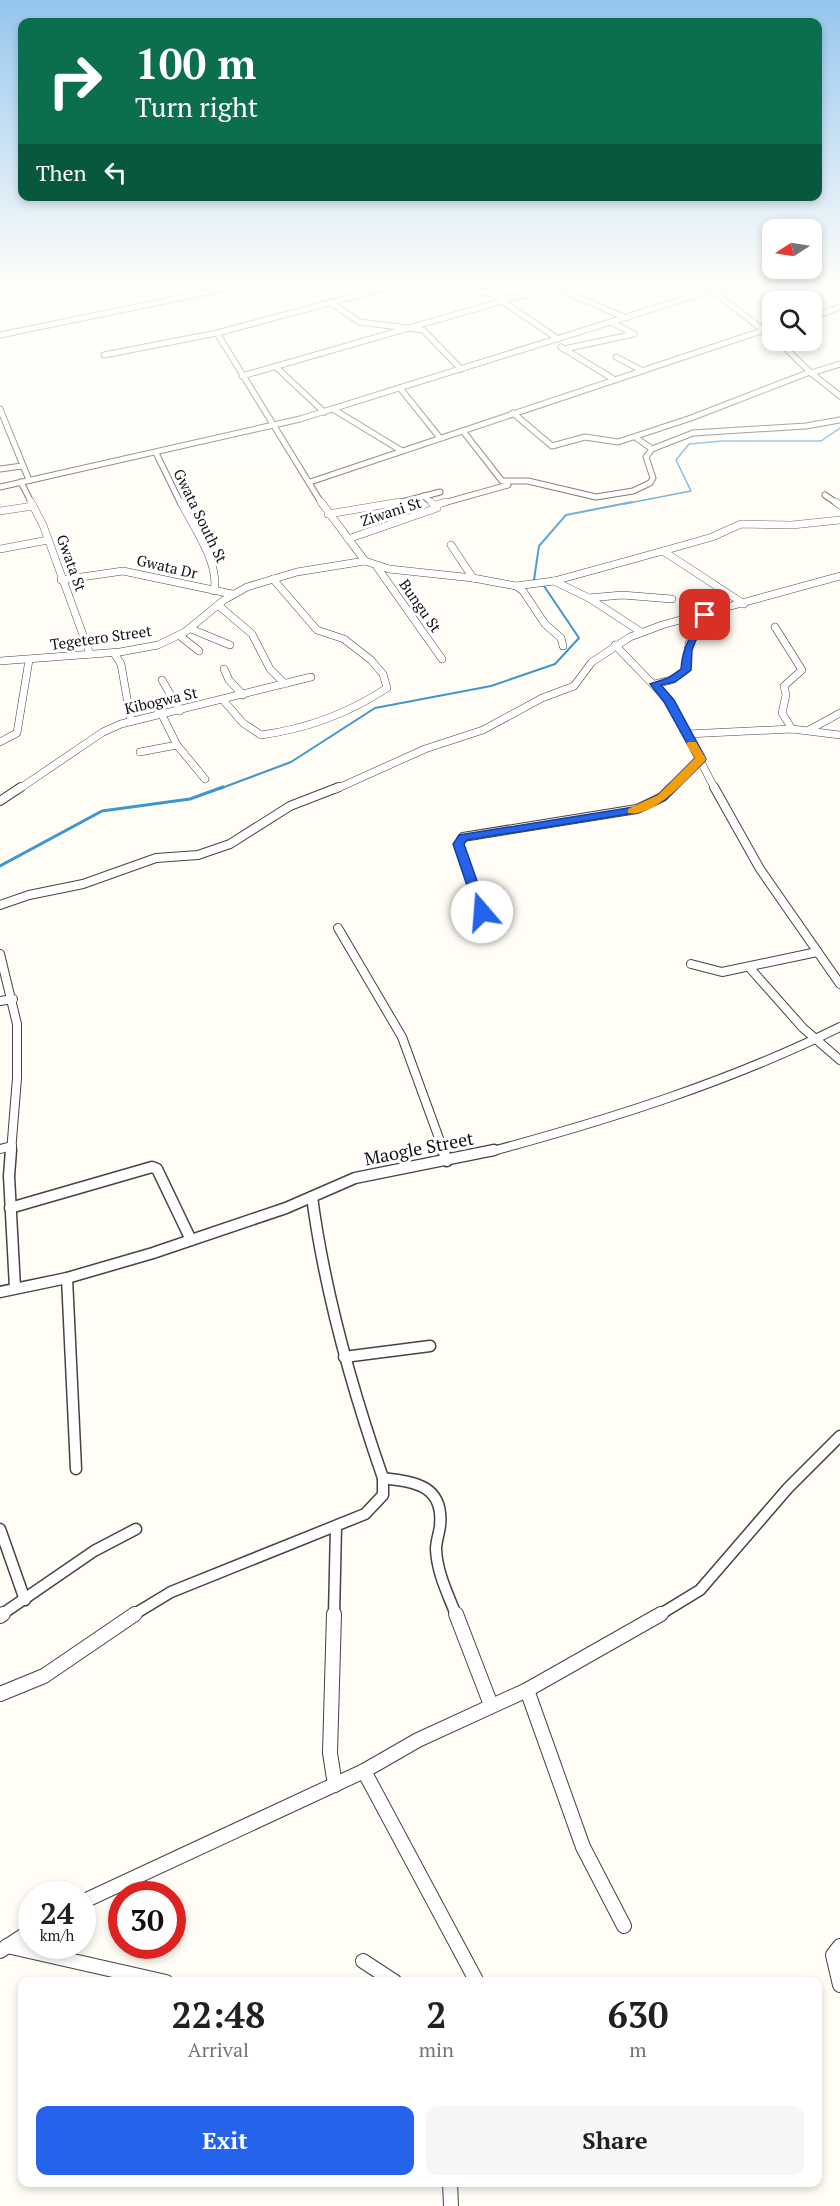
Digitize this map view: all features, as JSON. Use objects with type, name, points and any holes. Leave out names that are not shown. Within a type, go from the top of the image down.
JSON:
[{"type":"street","points":[[247,383],[328,514],[365,561],[377,567],[473,578],[516,586],[554,581],[663,551],[712,537],[741,524],[792,525],[840,520]]},
{"type":"street","points":[[293,383],[324,412]]},
{"type":"street","points":[[0,487],[274,425],[416,383]]},
{"type":"street","points":[[310,482],[606,383]]},
{"type":"street","points":[[513,413],[523,418],[541,441],[552,446],[585,437],[618,442],[783,383]]},
{"type":"street","points":[[823,383],[840,396]]},
{"type":"street","points":[[400,388],[423,420],[441,438]]},
{"type":"street","name":"Gwata St","points":[[0,409],[21,464],[33,506],[90,654]]},
{"type":"street","points":[[333,409],[356,425],[384,436],[402,451]]},
{"type":"street","points":[[463,431],[502,481],[528,481],[596,497],[633,491],[650,483],[653,478],[646,457],[652,449],[693,433],[806,426],[840,420]]},
{"type":"street","points":[[635,437],[652,449]]},
{"type":"street","name":"Gwata South St","points":[[156,453],[212,565],[216,582],[214,591]]},
{"type":"street","points":[[0,468],[21,464]]},
{"type":"street","name":"Ziwani St","points":[[436,505],[508,485]]},
{"type":"street","points":[[328,514],[382,507],[440,492]]},
{"type":"street","points":[[825,495],[840,505]]},
{"type":"street","name":"Ziwani St","points":[[424,496],[436,505]]},
{"type":"street","name":"Ziwani St","points":[[348,539],[434,510],[437,508],[436,505]]},
{"type":"street","points":[[0,511],[33,506]]},
{"type":"street","points":[[0,549],[48,540]]},
{"type":"street","points":[[451,545],[473,578]]},
{"type":"street","points":[[663,551],[744,604]]},
{"type":"street","name":"Tegetero Street","points":[[0,661],[114,653],[144,648],[180,636],[232,594],[273,579],[365,561]]},
{"type":"street","name":"Bungu St","points":[[377,567],[442,659]]},
{"type":"street","name":"Gwata Dr","points":[[61,580],[123,571],[232,594]]},
{"type":"street","points":[[0,905],[29,895],[83,884],[156,858],[198,855],[230,844],[290,806],[424,749],[474,734],[542,698],[574,686],[592,662],[615,645],[641,632],[840,576]]},
{"type":"street","points":[[223,700],[243,723],[261,735],[331,717],[376,696],[387,688],[388,682],[374,665],[347,641],[320,633],[273,579]]},
{"type":"street","points":[[827,580],[840,583]]},
{"type":"street","points":[[554,581],[589,598],[641,632]]},
{"type":"street","points":[[516,586],[523,591],[545,624],[558,635],[563,646]]},
{"type":"street","points":[[589,598],[622,595],[672,598]]},
{"type":"street","points":[[218,605],[252,634],[270,669],[285,684]]},
{"type":"street","points":[[655,684],[671,680],[686,670],[687,650],[692,639],[704,625],[705,615]]},
{"type":"street","points":[[775,627],[802,670],[784,686],[786,695],[782,712],[792,729]]},
{"type":"street","points":[[191,629],[230,645]]},
{"type":"street","points":[[180,636],[199,651]]},
{"type":"street","points":[[615,645],[669,700],[730,818],[757,863],[840,984]]},
{"type":"street","points":[[114,653],[123,670],[131,721]]},
{"type":"street","points":[[0,742],[17,733],[29,660]]},
{"type":"street","points":[[224,669],[243,695]]},
{"type":"street","name":"Kibogwa St","points":[[0,801],[103,732],[131,721],[180,711],[311,677]]},
{"type":"street","points":[[162,680],[180,711]]},
{"type":"street","points":[[809,730],[840,713]]},
{"type":"street","points":[[162,715],[177,745],[205,779]]},
{"type":"street","points":[[687,734],[792,729],[840,735]]},
{"type":"street","points":[[140,752],[177,745]]},
{"type":"street","points":[[482,912],[459,844],[463,837],[637,810],[662,797],[701,759]]},
{"type":"street","points":[[338,928],[402,1037],[447,1161]]},
{"type":"street","points":[[691,964],[722,972],[817,952]]},
{"type":"street","points":[[0,954],[13,999],[18,1053],[10,1208],[15,1288]]},
{"type":"street","points":[[749,967],[787,1013],[813,1039],[840,1059]]},
{"type":"street","points":[[0,1001],[13,999]]},
{"type":"street","name":"Maogle Street","points":[[0,1292],[67,1278],[191,1239],[312,1197],[355,1178],[447,1161],[592,1124],[790,1052],[840,1027]]},
{"type":"street","points":[[0,1149],[12,1146]]},
{"type":"street","points":[[10,1208],[152,1167],[158,1169],[191,1239]]},
{"type":"street","points":[[0,1694],[44,1676],[120,1623],[171,1592],[365,1515],[381,1502],[385,1492],[383,1478],[344,1357],[316,1231],[312,1197]]},
{"type":"street","points":[[67,1278],[76,1469]]},
{"type":"street","points":[[344,1357],[430,1346]]},
{"type":"street","points":[[96,1896],[364,1772],[418,1740],[527,1690],[643,1626],[700,1590],[788,1488],[840,1436]]},
{"type":"street","points":[[383,1478],[419,1483],[431,1491],[439,1511],[440,1525],[436,1547],[439,1571],[491,1705]]},
{"type":"street","points":[[335,1785],[330,1753],[336,1527]]},
{"type":"street","points":[[0,1529],[25,1600]]},
{"type":"street","points":[[0,1616],[94,1551],[136,1529]]},
{"type":"street","points":[[527,1690],[583,1847],[624,1926]]},
{"type":"street","points":[[364,1772],[474,1977]]},
{"type":"street","points":[[3,1948],[18,1939]]},
{"type":"street","points":[[840,1946],[833,1955],[840,1985]]},
{"type":"street","points":[[3,1948],[142,1977]]},
{"type":"street","points":[[363,1961],[387,1977]]},
{"type":"street","points":[[450,2187],[451,2206]]},
{"type":"waterway","points":[[624,504],[691,491],[676,460],[689,444],[722,441],[821,441],[840,428]]},
{"type":"waterway","points":[[219,789],[291,762],[375,708],[491,686],[555,664],[579,638],[544,586],[534,580],[539,546],[566,515],[632,502]]},
{"type":"waterway","points":[[0,866],[102,811],[190,799],[223,787]]},
{"type":"slow traffic","points":[[632,811],[657,801],[701,759],[692,744]]},
{"type":"route","points":[[482,912],[459,844],[459,840],[463,837],[637,810],[657,801],[701,759],[669,700],[655,684],[680,676],[686,670],[687,650],[692,639],[704,625],[705,615]]}]
